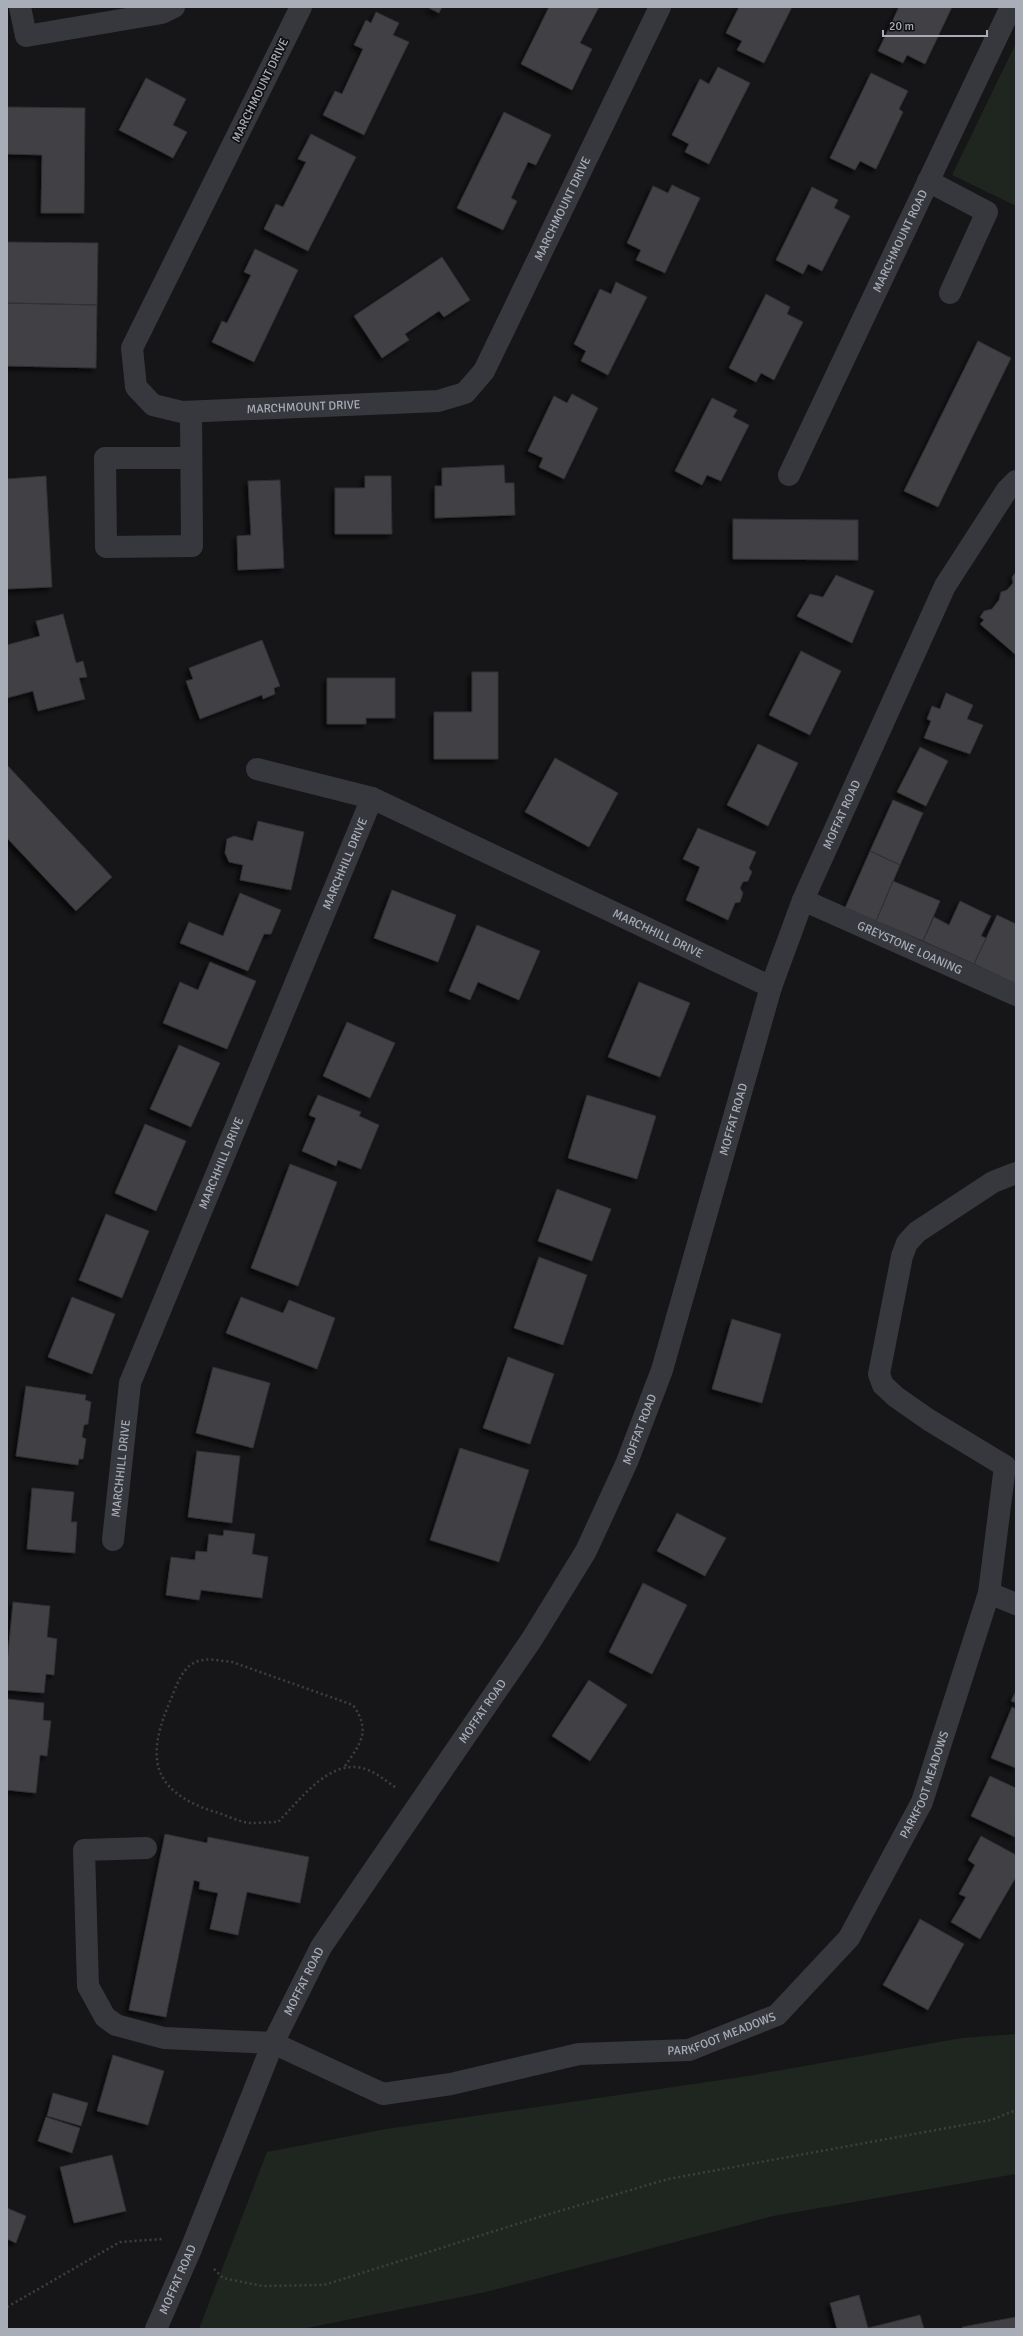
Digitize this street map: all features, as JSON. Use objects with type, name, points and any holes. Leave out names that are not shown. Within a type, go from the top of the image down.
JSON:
[{"type":"street","points":[[20,7],[26,36],[162,13],[174,7]]},
{"type":"street","name":"MARCHMOUNT DRIVE","points":[[301,7],[132,348],[136,387],[153,406],[182,412],[190,412],[438,401],[465,393],[484,371],[660,7]]},
{"type":"street","name":"MARCHMOUNT ROAD","points":[[788,475],[1011,7]]},
{"type":"street","points":[[928,181],[987,212],[950,293]]},
{"type":"street","points":[[190,412],[191,458],[192,546],[106,547],[105,458],[191,458]]},
{"type":"street","name":"MOFFAT ROAD","points":[[156,2329],[191,2249],[273,2043],[322,1947],[532,1639],[582,1558],[627,1462],[662,1370],[771,987],[803,900],[945,586],[1013,489]]},
{"type":"street","name":"MARCHHILL DRIVE","points":[[257,770],[372,798],[771,987]]},
{"type":"street","name":"MARCHHILL DRIVE","points":[[113,1540],[130,1383],[372,798]]},
{"type":"street","name":"GREYSTONE LOANING","points":[[803,900],[1016,995]]},
{"type":"street","name":"PARKFOOT MEADOWS","points":[[273,2043],[383,2094],[451,2084],[579,2054],[690,2050],[777,2015],[848,1938],[922,1802],[989,1593],[1005,1466],[929,1420],[896,1397],[883,1385],[879,1374],[902,1256],[907,1243],[917,1232],[987,1186],[1016,1173]]},
{"type":"street","points":[[989,1593],[1016,1604]]},
{"type":"street","points":[[146,1848],[84,1850],[88,1986],[105,2017],[116,2025],[164,2038],[273,2043]]},
{"type":"path","points":[[345,1766],[363,1737],[362,1718],[354,1705],[232,1662],[211,1659],[195,1662],[181,1676],[169,1703],[158,1740],[158,1769],[168,1788],[190,1803],[249,1823],[278,1822],[328,1774],[345,1766],[368,1770],[421,1803]]},
{"type":"path","points":[[7,2306],[120,2242],[166,2239],[191,2249],[223,2278],[262,2286],[324,2285],[536,2218],[668,2179],[991,2120],[1016,2110]]},
{"type":"shaded area","points":[[1016,43],[1016,206],[952,175]]},
{"type":"shaded area","points":[[1016,2034],[1016,2174],[773,2216],[486,2292],[302,2329],[199,2329],[267,2152],[386,2129],[748,2076],[962,2038]]},
{"type":"building","points":[[427,7],[442,7],[439,13]]},
{"type":"building","points":[[549,7],[599,7],[580,43],[592,49],[572,90],[521,64]]},
{"type":"building","points":[[739,7],[792,7],[764,63],[737,50],[742,41],[726,33]]},
{"type":"building","points":[[899,7],[952,7],[925,64],[907,55],[903,63],[878,51]]},
{"type":"building","points":[[376,12],[399,23],[393,35],[409,42],[364,135],[323,115],[335,91],[342,94],[363,49],[354,45],[366,20],[371,23]]},
{"type":"building","points":[[718,67],[750,83],[709,164],[685,152],[689,144],[672,135],[700,79],[709,84]]},
{"type":"building","points":[[871,73],[908,91],[899,109],[903,112],[876,169],[860,161],[855,170],[830,158]]},
{"type":"building","points":[[146,78],[186,99],[173,125],[187,132],[173,158],[119,130]]},
{"type":"building","points":[[7,107],[85,108],[84,213],[41,213],[42,155],[7,154]]},
{"type":"building","points":[[504,112],[551,135],[536,165],[528,162],[511,198],[517,201],[503,230],[457,208]]},
{"type":"building","points":[[311,134],[356,157],[308,251],[264,229],[276,204],[283,207],[306,162],[298,159]]},
{"type":"building","points":[[672,185],[700,198],[665,273],[636,260],[641,250],[627,243],[653,186],[668,193]]},
{"type":"building","points":[[812,187],[838,200],[834,208],[850,216],[822,271],[808,264],[803,274],[776,260]]},
{"type":"building","points":[[7,242],[98,243],[97,305],[7,303]]},
{"type":"building","points":[[255,249],[298,270],[254,362],[212,342],[222,321],[227,323],[251,275],[244,272]]},
{"type":"building","points":[[442,257],[470,300],[444,317],[439,311],[405,334],[409,340],[382,358],[354,316]]},
{"type":"building","points":[[616,282],[647,297],[608,375],[581,361],[586,351],[574,344],[600,289],[611,294]]},
{"type":"building","points":[[766,294],[790,307],[787,314],[803,322],[774,380],[761,373],[756,382],[729,368]]},
{"type":"building","points":[[7,303],[97,305],[96,368],[7,366]]},
{"type":"building","points":[[978,341],[1011,358],[938,507],[904,491]]},
{"type":"building","points":[[572,394],[598,408],[564,479],[539,467],[543,458],[528,451],[554,396],[567,403]]},
{"type":"building","points":[[712,398],[737,410],[733,417],[749,425],[721,481],[707,475],[702,485],[675,471]]},
{"type":"building","points":[[504,465],[505,483],[514,483],[515,515],[435,518],[435,486],[442,486],[442,468]]},
{"type":"building","points":[[46,476],[52,587],[7,589],[7,479]]},
{"type":"building","points":[[365,476],[391,476],[392,534],[335,534],[335,488],[365,488]]},
{"type":"building","points":[[280,480],[284,568],[238,570],[237,536],[251,535],[248,481]]},
{"type":"building","points":[[733,519],[858,520],[858,560],[733,559]]},
{"type":"building","points":[[1016,572],[1016,655],[980,624],[984,620],[980,617],[984,611],[992,609],[999,600],[1001,592],[1007,590],[1013,583],[1012,577]]},
{"type":"building","points":[[836,575],[874,591],[852,643],[797,616],[810,594],[823,597]]},
{"type":"building","points":[[63,614],[76,663],[83,661],[87,677],[79,678],[85,699],[38,711],[33,691],[7,698],[7,645],[40,636],[36,621]]},
{"type":"building","points":[[262,640],[280,686],[274,688],[275,694],[263,699],[262,695],[200,719],[186,681],[193,679],[189,668]]},
{"type":"building","points":[[801,651],[841,671],[810,735],[769,715]]},
{"type":"building","points":[[472,672],[498,672],[498,759],[434,759],[434,712],[472,712]]},
{"type":"building","points":[[327,678],[395,678],[395,718],[366,718],[366,724],[327,724]]},
{"type":"building","points":[[946,693],[973,705],[967,719],[983,725],[970,754],[924,738],[931,721],[927,719],[932,706],[940,709]]},
{"type":"building","points":[[758,744],[798,763],[768,826],[727,805]]},
{"type":"building","points":[[920,747],[948,761],[926,806],[897,792]]},
{"type":"building","points":[[555,758],[618,793],[589,847],[525,812]]},
{"type":"building","points":[[7,765],[112,877],[76,911],[7,838]]},
{"type":"building","points":[[893,800],[923,813],[900,865],[870,851]]},
{"type":"building","points":[[258,821],[304,832],[291,890],[240,880],[243,865],[229,862],[225,853],[227,839],[234,836],[253,841]]},
{"type":"building","points":[[698,828],[756,852],[749,868],[752,872],[748,881],[743,882],[740,888],[743,893],[740,902],[735,903],[728,920],[686,900],[700,867],[683,859]]},
{"type":"building","points":[[870,851],[900,865],[876,921],[845,908]]},
{"type":"building","points":[[893,881],[940,901],[923,941],[876,921]]},
{"type":"building","points":[[392,890],[456,915],[438,962],[374,938]]},
{"type":"building","points":[[240,893],[281,910],[271,934],[264,934],[248,971],[180,943],[189,922],[223,936]]},
{"type":"building","points":[[960,901],[991,916],[981,936],[986,938],[974,964],[923,941],[934,917],[949,925]]},
{"type":"building","points":[[997,915],[1016,924],[1016,984],[974,964]]},
{"type":"building","points":[[477,925],[540,951],[519,1000],[478,982],[470,1000],[449,991]]},
{"type":"building","points":[[210,962],[256,981],[227,1049],[163,1023],[180,982],[198,990]]},
{"type":"building","points":[[639,982],[690,1003],[660,1077],[608,1057]]},
{"type":"building","points":[[347,1022],[395,1043],[370,1098],[323,1076]]},
{"type":"building","points":[[179,1045],[220,1063],[191,1127],[150,1109]]},
{"type":"building","points":[[318,1095],[361,1112],[359,1116],[379,1125],[361,1169],[338,1160],[336,1166],[302,1151],[316,1118],[309,1115]]},
{"type":"building","points":[[587,1095],[656,1116],[637,1179],[568,1158]]},
{"type":"building","points":[[145,1124],[186,1141],[156,1211],[115,1193]]},
{"type":"building","points":[[290,1164],[337,1182],[298,1286],[251,1268]]},
{"type":"building","points":[[557,1189],[611,1209],[592,1261],[538,1241]]},
{"type":"building","points":[[106,1214],[149,1231],[122,1298],[79,1280]]},
{"type":"building","points":[[539,1257],[587,1275],[563,1345],[514,1328]]},
{"type":"building","points":[[72,1297],[115,1314],[92,1374],[48,1357]]},
{"type":"building","points":[[241,1297],[283,1313],[289,1300],[335,1318],[317,1369],[226,1333]]},
{"type":"building","points":[[732,1319],[781,1334],[762,1403],[712,1389]]},
{"type":"building","points":[[508,1357],[554,1374],[530,1444],[483,1428]]},
{"type":"building","points":[[213,1367],[270,1383],[253,1448],[196,1433]]},
{"type":"building","points":[[26,1386],[86,1395],[85,1400],[91,1402],[88,1424],[84,1425],[82,1437],[86,1439],[83,1459],[79,1459],[78,1465],[16,1456]]},
{"type":"building","points":[[460,1448],[529,1470],[499,1562],[430,1540]]},
{"type":"building","points":[[197,1451],[240,1456],[232,1523],[188,1517]]},
{"type":"building","points":[[32,1488],[74,1492],[71,1522],[77,1522],[75,1553],[27,1549]]},
{"type":"building","points":[[677,1513],[726,1538],[705,1576],[657,1551]]},
{"type":"building","points":[[224,1530],[255,1534],[252,1554],[268,1557],[262,1598],[201,1590],[199,1600],[166,1595],[171,1557],[195,1560],[196,1551],[207,1552],[209,1534],[223,1536]]},
{"type":"building","points":[[643,1583],[687,1605],[652,1674],[609,1652]]},
{"type":"building","points":[[13,1602],[50,1606],[47,1637],[57,1639],[54,1675],[46,1674],[44,1693],[7,1690],[7,1665]]},
{"type":"building","points":[[589,1680],[627,1705],[590,1761],[552,1736]]},
{"type":"building","points":[[1016,1691],[1016,1703],[1011,1701]]},
{"type":"building","points":[[7,1699],[44,1703],[43,1720],[51,1721],[47,1756],[40,1755],[36,1793],[7,1790]]},
{"type":"building","points":[[1012,1707],[1016,1709],[1016,1768],[991,1758]]},
{"type":"building","points":[[990,1776],[1016,1788],[1015,1837],[971,1816]]},
{"type":"building","points":[[165,1834],[207,1843],[208,1837],[309,1857],[300,1903],[247,1892],[238,1935],[210,1929],[218,1893],[199,1889],[200,1882],[194,1880],[166,2017],[129,2010]]},
{"type":"building","points":[[981,1836],[1016,1855],[1016,1877],[980,1939],[951,1922],[966,1897],[959,1894],[975,1865],[968,1860]]},
{"type":"building","points":[[920,1919],[964,1944],[928,2010],[883,1985]]},
{"type":"building","points":[[113,2055],[164,2071],[148,2125],[97,2111]]},
{"type":"building","points":[[53,2093],[88,2103],[81,2126],[47,2116]]},
{"type":"building","points":[[46,2117],[80,2128],[72,2153],[38,2141]]},
{"type":"building","points":[[112,2155],[126,2211],[74,2223],[60,2167]]},
{"type":"building","points":[[7,2208],[26,2216],[16,2243],[7,2239]]},
{"type":"building","points":[[859,2295],[868,2328],[920,2315],[924,2329],[837,2329],[830,2303]]},
{"type":"building","points":[[1016,2317],[1016,2329],[963,2329],[962,2327]]}]
